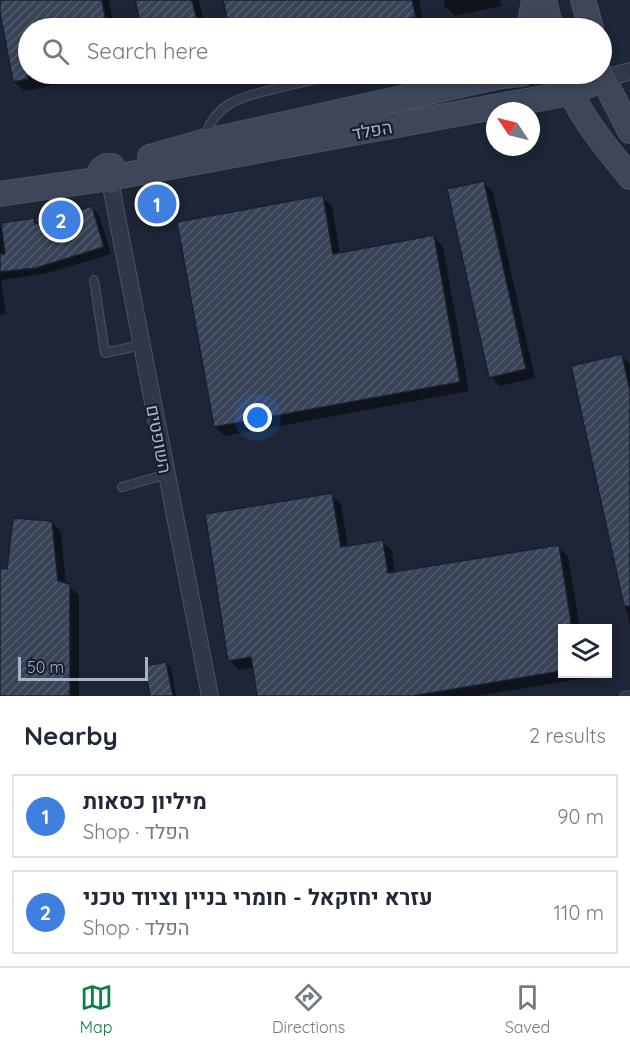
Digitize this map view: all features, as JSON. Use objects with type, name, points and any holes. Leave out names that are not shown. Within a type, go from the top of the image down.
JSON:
[{"type":"street","points":[[531,18],[534,0]]},
{"type":"street","points":[[544,0],[548,18]]},
{"type":"street","points":[[583,0],[588,18]]},
{"type":"street","points":[[612,75],[630,72]]},
{"type":"street","name":"הפלד","points":[[108,175],[203,142],[417,84]]},
{"type":"street","name":"הפלד","points":[[0,194],[59,186],[558,84]]},
{"type":"street","points":[[585,84],[607,148],[630,177]]},
{"type":"street","points":[[588,84],[630,131]]},
{"type":"street","name":"השופטים","points":[[108,175],[210,696]]},
{"type":"lane","points":[[203,142],[207,125],[217,114],[240,98],[297,84]]},
{"type":"lane","points":[[94,280],[105,353],[141,345]]},
{"type":"lane","points":[[122,487],[166,474]]},
{"type":"lane","points":[[624,696],[630,695]]},
{"type":"building","points":[[0,0],[102,0],[105,18],[18,18],[18,81],[13,82],[0,13]]},
{"type":"building","points":[[135,0],[192,0],[196,18],[139,18]]},
{"type":"building","points":[[223,0],[412,0],[416,17],[411,18],[227,18]]},
{"type":"building","points":[[484,181],[526,369],[489,378],[447,189]]},
{"type":"building","points":[[323,195],[333,254],[434,235],[460,382],[214,427],[177,222]]},
{"type":"building","points":[[92,206],[104,247],[36,268],[0,272],[0,254],[5,254],[1,223],[34,218],[35,224]]},
{"type":"building","points":[[622,354],[630,391],[630,606],[624,606],[571,366]]},
{"type":"building","points":[[332,493],[341,547],[383,540],[388,573],[559,545],[571,624],[558,624],[558,672],[413,696],[257,696],[251,657],[228,661],[205,514]]},
{"type":"building","points":[[13,518],[52,521],[58,581],[70,584],[70,696],[0,696],[0,568],[7,569]]},
{"type":"building","points":[[166,662],[173,696],[150,696],[144,666]]},
{"type":"place","name":"מיליון כסאות","points":[[157,204]]},
{"type":"place","name":"עזרא יחזקאל - חומרי בניין וציוד טכני","points":[[61,220]]}]
